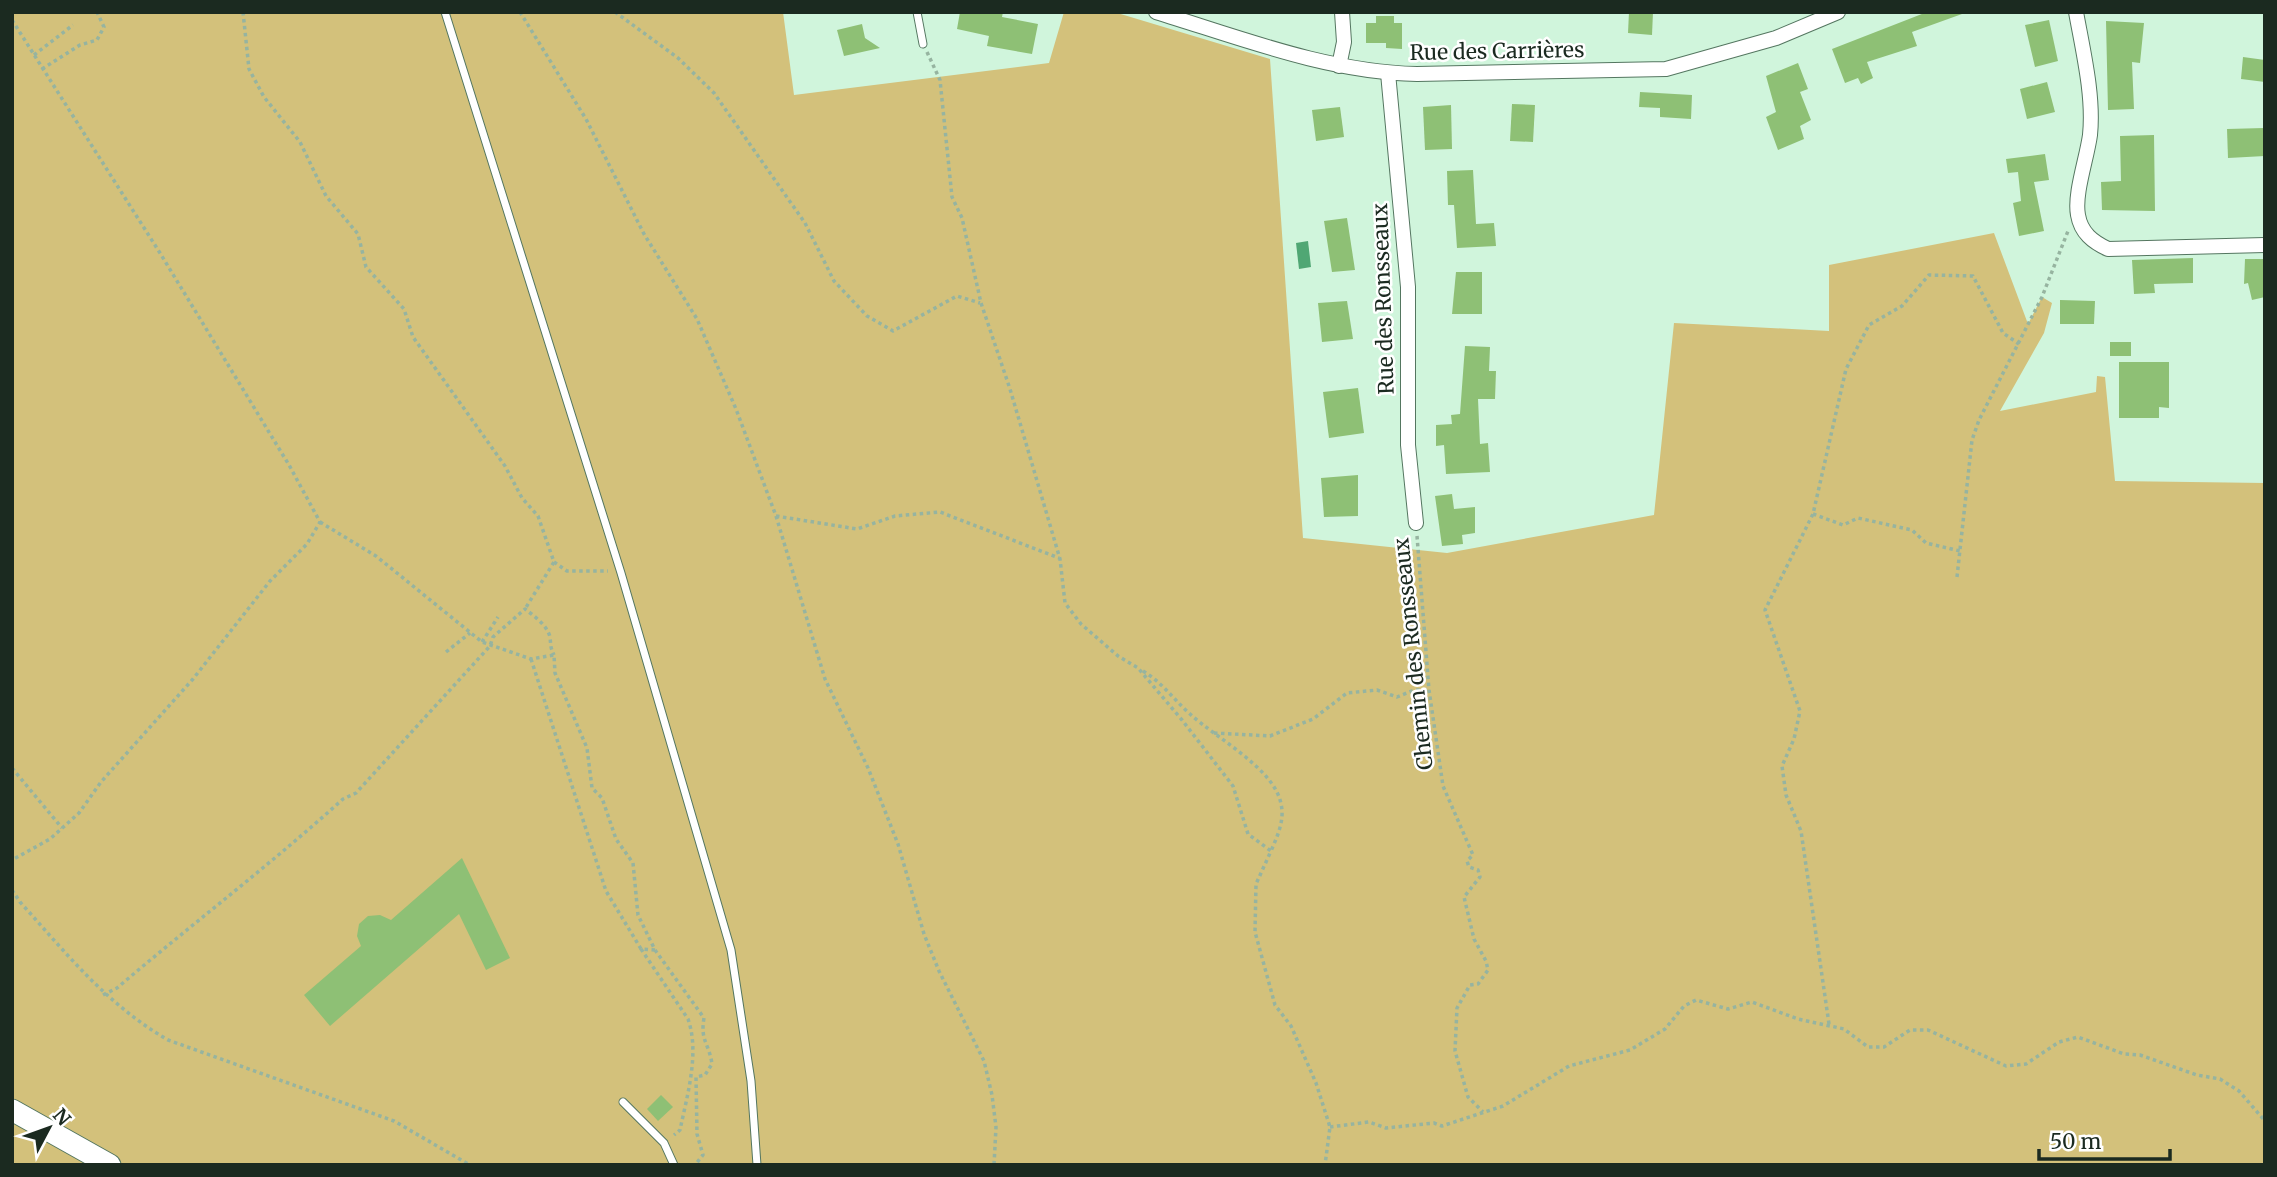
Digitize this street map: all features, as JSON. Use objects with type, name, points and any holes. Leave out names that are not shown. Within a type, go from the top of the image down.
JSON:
[{"type":"street","name":"Rue des Carrières","points":[[1156,12],[1339,66],[1388,73],[1666,69],[1776,38],[1838,12]]},
{"type":"street","points":[[1339,66],[1344,43],[1342,12]]},
{"type":"street","points":[[2076,12],[2085,61],[2090,132],[2077,212],[2081,227],[2092,242],[2108,249],[2265,245]]},
{"type":"street","name":"Rue des Ronsseaux","points":[[1388,73],[1407,275],[1408,445],[1416,523]]},
{"type":"street","points":[[12,1110],[110,1165]]},
{"type":"lane","points":[[445,12],[621,573],[731,950],[751,1081],[757,1165]]},
{"type":"lane","points":[[917,12],[923,44]]},
{"type":"lane","points":[[623,1102],[664,1143],[674,1165]]},
{"type":"path","points":[[42,69],[80,45],[97,40],[104,27],[97,12]]},
{"type":"path","points":[[243,12],[249,69],[264,97],[300,142],[326,196],[358,234],[366,267],[404,309],[413,337],[505,466],[522,498],[538,516],[554,562],[567,571],[621,573]]},
{"type":"path","points":[[520,12],[586,119],[644,234],[697,319],[736,409],[776,516],[825,679],[868,768],[898,844],[924,934],[939,971],[984,1062],[995,1116],[994,1165]]},
{"type":"path","points":[[615,12],[678,58],[714,93],[805,223],[834,281],[867,316],[893,331],[957,296],[981,303]]},
{"type":"path","points":[[12,20],[167,264],[289,465],[320,523],[376,556],[482,642],[513,650],[531,659],[554,655]]},
{"type":"path","points":[[34,55],[73,25]]},
{"type":"path","points":[[923,44],[940,80],[952,197],[962,218],[981,303],[1010,389],[1060,559],[1065,603],[1082,624],[1118,656],[1161,681],[1189,714],[1257,768],[1274,787],[1282,805],[1280,828],[1256,884],[1255,932],[1275,1004],[1292,1026],[1316,1083],[1330,1127],[1325,1165]]},
{"type":"path","points":[[1957,577],[1972,440],[1979,420],[2042,297],[2065,235]]},
{"type":"path","points":[[1829,1024],[1801,831],[1786,795],[1782,766],[1794,739],[1800,711],[1765,610],[1813,514],[1846,369],[1869,326],[1902,306],[1929,275],[1973,276],[2003,333],[2019,344]]},
{"type":"path","points":[[776,516],[857,529],[895,516],[940,512],[1060,559]]},
{"type":"path","points":[[1813,514],[1843,525],[1858,518],[1912,530],[1926,543],[1960,551]]},
{"type":"path","points":[[12,860],[50,839],[79,813],[101,782],[193,679],[270,580],[307,544],[320,523]]},
{"type":"path","name":"Chemin des Ronsseaux","points":[[1416,523],[1429,690],[1443,786],[1473,855],[1467,861],[1469,867],[1478,870],[1480,877],[1464,897],[1474,939],[1488,970],[1478,984],[1471,985],[1457,1008],[1455,1051],[1468,1097],[1483,1112]]},
{"type":"path","points":[[103,995],[117,988],[217,902],[277,859],[343,799],[356,793],[490,646],[493,637],[525,609],[554,562]]},
{"type":"path","points":[[525,609],[540,621],[550,637],[549,646],[554,655],[555,673],[587,748],[592,788],[602,798],[616,839],[634,863],[638,915],[655,950],[704,1018],[701,1035],[710,1050],[712,1064],[705,1075],[693,1078]]},
{"type":"path","points":[[482,642],[498,617]]},
{"type":"path","points":[[446,652],[470,633]]},
{"type":"path","points":[[531,659],[606,891],[688,1019],[699,1120],[697,1134],[704,1155],[695,1165]]},
{"type":"path","points":[[1138,668],[1233,786],[1248,834],[1271,851]]},
{"type":"path","points":[[1212,732],[1270,736],[1314,719],[1347,693],[1377,690],[1397,698],[1414,690],[1429,690]]},
{"type":"path","points":[[12,768],[62,828]]},
{"type":"path","points":[[12,890],[103,995],[140,1024],[168,1040],[394,1121],[470,1165]]},
{"type":"path","points":[[641,949],[655,950]]},
{"type":"path","points":[[1330,1127],[1369,1122],[1387,1128],[1434,1124],[1442,1126],[1503,1106],[1569,1066],[1630,1050],[1665,1029],[1684,1006],[1696,1000],[1728,1009],[1752,1002],[1798,1019],[1844,1029],[1868,1047],[1884,1047],[1910,1030],[1928,1030],[2006,1066],[2026,1064],[2059,1042],[2078,1037],[2124,1054],[2140,1055],[2197,1075],[2221,1079],[2239,1091],[2265,1121]]},
{"type":"path","points":[[664,1143],[680,1130],[693,1078]]},
{"type":"shaded area","points":[[12,12],[783,12],[794,95],[1049,63],[1064,12],[1114,12],[1270,59],[1303,538],[1447,553],[1654,515],[1674,323],[1829,331],[1829,265],[1994,233],[2028,324],[2042,297],[2052,303],[2044,333],[2000,411],[2096,392],[2097,376],[2105,377],[2115,481],[2265,483],[2265,1165],[12,1165]]},
{"type":"shaded area","points":[[1308,241],[1311,267],[1299,269],[1296,243]]},
{"type":"building","points":[[960,12],[1003,12],[1002,17],[1038,24],[1032,54],[987,46],[989,36],[957,29]]},
{"type":"building","points":[[1629,12],[1653,12],[1652,35],[1628,33]]},
{"type":"building","points":[[1927,12],[1962,14],[1912,32],[1917,46],[1867,62],[1873,78],[1861,84],[1858,78],[1845,83],[1832,49]]},
{"type":"building","points":[[1376,16],[1394,16],[1394,23],[1402,23],[1402,49],[1386,48],[1386,43],[1366,43],[1366,23],[1376,23]]},
{"type":"building","points":[[2049,20],[2058,61],[2035,67],[2025,25]]},
{"type":"building","points":[[2106,21],[2144,23],[2140,63],[2132,62],[2134,109],[2108,110]]},
{"type":"building","points":[[862,24],[865,38],[880,48],[844,56],[837,30]]},
{"type":"building","points":[[2243,57],[2265,60],[2265,82],[2241,79]]},
{"type":"building","points":[[1798,63],[1808,89],[1800,92],[1811,120],[1800,126],[1804,139],[1778,150],[1766,117],[1776,112],[1766,76]]},
{"type":"building","points":[[2047,82],[2055,112],[2027,119],[2020,89]]},
{"type":"building","points":[[1640,92],[1692,95],[1691,119],[1660,117],[1660,108],[1639,107]]},
{"type":"building","points":[[1512,104],[1535,105],[1533,142],[1510,141]]},
{"type":"building","points":[[1451,105],[1452,149],[1425,150],[1423,107]]},
{"type":"building","points":[[1340,107],[1344,137],[1316,141],[1312,110]]},
{"type":"building","points":[[2264,128],[2265,156],[2228,158],[2227,129]]},
{"type":"building","points":[[2154,135],[2155,211],[2102,210],[2101,182],[2121,181],[2120,136]]},
{"type":"building","points":[[2045,154],[2049,180],[2034,182],[2044,231],[2019,236],[2013,203],[2021,201],[2018,172],[2008,173],[2006,159]]},
{"type":"building","points":[[1473,170],[1476,224],[1494,223],[1496,246],[1457,248],[1454,205],[1448,205],[1447,171]]},
{"type":"building","points":[[1347,218],[1355,270],[1332,272],[1324,221]]},
{"type":"building","points":[[2193,258],[2193,283],[2154,284],[2155,293],[2134,294],[2132,260]]},
{"type":"building","points":[[2245,259],[2265,259],[2265,297],[2252,300],[2248,283],[2244,284]]},
{"type":"building","points":[[1456,272],[1482,272],[1482,314],[1452,314]]},
{"type":"building","points":[[2060,300],[2095,301],[2094,324],[2060,324]]},
{"type":"building","points":[[1347,301],[1353,339],[1322,342],[1318,303]]},
{"type":"building","points":[[2110,342],[2131,342],[2131,356],[2110,356]]},
{"type":"building","points":[[1465,346],[1490,347],[1489,371],[1496,371],[1495,399],[1478,399],[1480,444],[1488,443],[1490,472],[1446,474],[1444,445],[1436,446],[1436,425],[1452,424],[1451,415],[1460,414]]},
{"type":"building","points":[[2119,362],[2169,362],[2169,408],[2159,407],[2159,418],[2119,418]]},
{"type":"building","points":[[1358,388],[1364,433],[1329,438],[1323,392]]},
{"type":"building","points":[[1358,475],[1358,516],[1324,517],[1321,478]]},
{"type":"building","points":[[1452,494],[1454,509],[1475,507],[1475,533],[1462,535],[1463,544],[1442,546],[1435,496]]},
{"type":"building","points":[[462,858],[510,958],[486,970],[459,914],[330,1026],[304,995],[361,946],[357,936],[359,924],[368,916],[380,915],[391,920]]},
{"type":"building","points":[[661,1095],[673,1107],[658,1121],[647,1109]]}]
